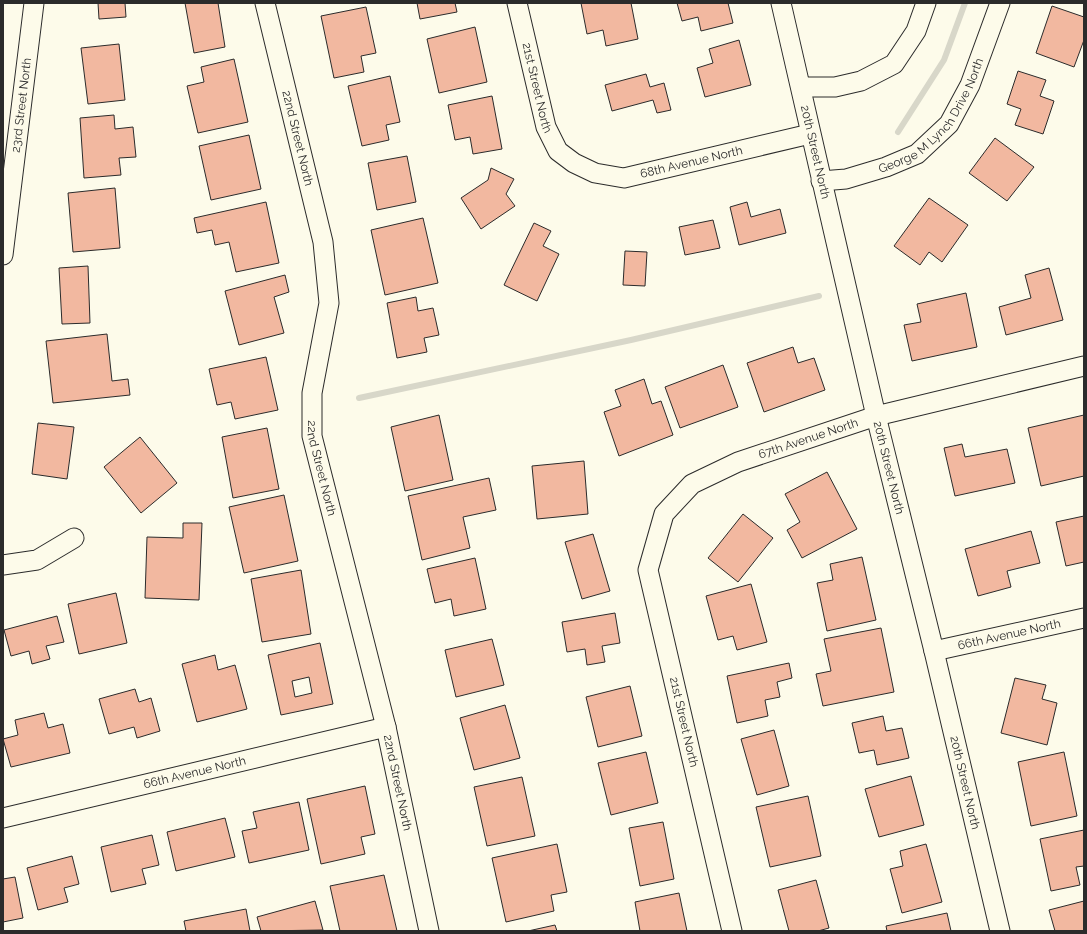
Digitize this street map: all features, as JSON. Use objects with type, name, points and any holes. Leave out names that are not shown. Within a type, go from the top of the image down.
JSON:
[{"type":"street","name":"23rd Street North","points":[[3,255],[34,3]]},
{"type":"street","name":"22nd Street North","points":[[264,3],[323,242],[329,303],[312,393],[312,436],[386,727],[429,931]]},
{"type":"street","name":"21st Street North","points":[[517,3],[546,127],[558,151],[574,163]]},
{"type":"street","name":"20th Street North","points":[[781,3],[876,416],[934,651],[1000,931]]},
{"type":"street","points":[[801,87],[835,87],[861,81],[894,64],[916,31],[926,3]]},
{"type":"street","name":"George M Lynch Drive North","points":[[821,181],[853,177],[886,167],[917,154],[949,124],[970,85],[1000,3]]},
{"type":"street","name":"68th Avenue North","points":[[574,163],[594,173],[624,178],[810,134]]},
{"type":"street","name":"67th Avenue North","points":[[664,514],[692,484],[738,462],[876,416],[1084,366]]},
{"type":"street","name":"21st Street North","points":[[664,514],[648,570],[732,931]]},
{"type":"street","points":[[3,566],[37,560],[74,538]]},
{"type":"street","name":"66th Avenue North","points":[[934,651],[1084,618]]},
{"type":"street","name":"66th Avenue North","points":[[3,818],[386,727]]},
{"type":"building","points":[[98,3],[125,3],[126,17],[99,19]]},
{"type":"building","points":[[185,3],[218,3],[225,47],[194,53]]},
{"type":"building","points":[[417,3],[455,3],[457,12],[420,19]]},
{"type":"building","points":[[581,3],[631,3],[638,39],[606,46],[603,30],[587,34]]},
{"type":"building","points":[[677,3],[728,3],[733,23],[701,31],[698,17],[682,21]]},
{"type":"building","points":[[1052,6],[1084,17],[1084,40],[1074,67],[1036,53]]},
{"type":"building","points":[[366,7],[376,53],[361,56],[364,72],[334,78],[321,16]]},
{"type":"building","points":[[475,27],[487,82],[439,93],[427,39]]},
{"type":"building","points":[[739,40],[751,85],[705,97],[697,68],[713,63],[709,49]]},
{"type":"building","points":[[119,44],[125,100],[88,104],[81,48]]},
{"type":"building","points":[[234,59],[248,122],[198,133],[187,86],[204,82],[201,67]]},
{"type":"building","points":[[1018,71],[1046,80],[1040,96],[1054,101],[1043,134],[1015,125],[1021,109],[1007,104]]},
{"type":"building","points":[[646,74],[650,87],[664,83],[671,110],[657,113],[653,100],[612,111],[605,85]]},
{"type":"building","points":[[390,76],[400,122],[386,125],[389,140],[362,146],[348,86]]},
{"type":"building","points":[[492,96],[502,149],[473,154],[470,137],[455,140],[448,105]]},
{"type":"building","points":[[114,115],[115,129],[133,127],[136,157],[119,158],[121,175],[84,178],[80,118]]},
{"type":"building","points":[[249,135],[261,189],[211,200],[199,146]]},
{"type":"building","points":[[995,138],[1034,167],[1007,201],[969,173]]},
{"type":"building","points":[[407,156],[416,202],[377,210],[368,163]]},
{"type":"building","points":[[491,168],[514,179],[506,194],[515,206],[481,229],[461,198],[488,180]]},
{"type":"building","points":[[115,188],[120,248],[73,252],[68,193]]},
{"type":"building","points":[[929,198],[968,225],[942,262],[929,252],[920,265],[894,246]]},
{"type":"building","points":[[266,202],[279,263],[236,272],[229,242],[215,245],[212,230],[197,233],[194,218]]},
{"type":"building","points":[[747,202],[751,217],[780,209],[786,233],[739,245],[730,207]]},
{"type":"building","points":[[423,218],[438,283],[385,295],[371,230]]},
{"type":"building","points":[[713,220],[720,248],[685,255],[679,227]]},
{"type":"building","points":[[534,223],[551,231],[543,246],[559,254],[537,301],[504,285]]},
{"type":"building","points":[[625,251],[647,252],[645,286],[623,285]]},
{"type":"building","points":[[88,266],[90,323],[62,324],[59,268]]},
{"type":"building","points":[[1049,268],[1063,320],[1006,335],[999,307],[1031,298],[1025,275]]},
{"type":"building","points":[[285,275],[289,292],[274,297],[284,333],[239,345],[225,291]]},
{"type":"building","points":[[966,293],[977,347],[912,361],[904,325],[921,322],[917,304]]},
{"type":"building","points":[[416,297],[418,311],[433,308],[439,335],[424,338],[427,352],[397,358],[387,303]]},
{"type":"building","points":[[107,334],[112,381],[128,379],[130,395],[53,403],[46,341]]},
{"type":"building","points":[[793,347],[798,363],[814,358],[825,390],[764,412],[747,363]]},
{"type":"building","points":[[266,357],[278,410],[235,419],[231,402],[217,405],[209,369]]},
{"type":"building","points":[[723,365],[738,407],[680,428],[665,387]]},
{"type":"building","points":[[644,379],[652,404],[661,401],[673,435],[619,456],[604,412],[621,406],[615,390]]},
{"type":"building","points":[[439,415],[453,480],[405,491],[391,427]]},
{"type":"building","points":[[1084,415],[1084,476],[1041,486],[1028,428]]},
{"type":"building","points":[[38,423],[74,427],[67,479],[32,474]]},
{"type":"building","points":[[267,428],[279,489],[233,498],[222,437]]},
{"type":"building","points":[[140,437],[177,483],[141,513],[104,467]]},
{"type":"building","points":[[962,444],[965,457],[1007,449],[1015,483],[955,496],[944,448]]},
{"type":"building","points":[[584,461],[588,514],[537,519],[532,466]]},
{"type":"building","points":[[827,472],[857,529],[802,558],[787,530],[800,522],[785,494]]},
{"type":"building","points":[[489,478],[496,510],[463,517],[470,548],[422,560],[408,496]]},
{"type":"building","points":[[284,495],[298,561],[244,573],[229,507]]},
{"type":"building","points":[[743,514],[773,538],[738,582],[708,558]]},
{"type":"building","points":[[1084,516],[1084,562],[1066,566],[1056,522]]},
{"type":"building","points":[[183,523],[202,523],[199,600],[145,598],[147,537],[183,538]]},
{"type":"building","points":[[1031,531],[1040,563],[1007,571],[1011,587],[978,596],[965,549]]},
{"type":"building","points":[[593,534],[610,591],[582,599],[565,542]]},
{"type":"building","points":[[862,557],[876,620],[827,631],[817,583],[833,580],[830,564]]},
{"type":"building","points":[[475,558],[486,609],[454,616],[451,599],[435,603],[427,569]]},
{"type":"building","points":[[301,570],[311,634],[262,642],[251,579]]},
{"type":"building","points":[[751,584],[767,642],[737,650],[733,636],[718,640],[706,596]]},
{"type":"building","points":[[116,593],[127,643],[79,654],[68,604]]},
{"type":"building","points":[[615,613],[620,643],[602,646],[605,662],[587,665],[585,649],[567,652],[562,622]]},
{"type":"building","points":[[57,616],[64,642],[46,646],[50,659],[32,664],[29,651],[11,656],[4,630]]},
{"type":"building","points":[[881,628],[894,692],[823,706],[816,674],[831,671],[824,639]]},
{"type":"building","points":[[492,639],[504,685],[456,697],[445,650]]},
{"type":"building","points":[[320,643],[333,704],[281,715],[268,655]],"holes":[[[309,677],[312,693],[295,697],[292,681]]]},
{"type":"building","points":[[215,655],[218,670],[235,665],[247,709],[197,722],[182,664]]},
{"type":"building","points":[[789,663],[792,678],[777,682],[780,697],[765,700],[768,716],[737,723],[727,676]]},
{"type":"building","points":[[1015,678],[1046,685],[1042,699],[1057,703],[1047,745],[1001,733]]},
{"type":"building","points":[[630,686],[642,736],[598,747],[586,697]]},
{"type":"building","points":[[135,689],[139,702],[151,698],[160,731],[137,738],[134,727],[109,734],[99,699]]},
{"type":"building","points":[[505,705],[520,758],[474,770],[460,718]]},
{"type":"building","points":[[44,713],[48,728],[63,724],[70,753],[11,767],[3,739],[18,735],[15,720]]},
{"type":"building","points":[[883,716],[886,731],[902,728],[909,758],[877,765],[874,750],[859,753],[852,723]]},
{"type":"building","points":[[774,730],[789,786],[757,795],[741,739]]},
{"type":"building","points":[[646,752],[658,803],[611,815],[598,763]]},
{"type":"building","points":[[1064,752],[1077,816],[1031,826],[1018,762]]},
{"type":"building","points":[[911,776],[924,825],[879,837],[865,789]]},
{"type":"building","points":[[522,777],[535,836],[487,846],[474,787]]},
{"type":"building","points":[[365,786],[375,834],[361,837],[365,854],[321,864],[307,799]]},
{"type":"building","points":[[808,796],[821,856],[770,867],[756,807]]},
{"type":"building","points":[[299,802],[309,850],[249,863],[242,831],[257,828],[253,812]]},
{"type":"building","points":[[225,818],[235,857],[176,871],[167,832]]},
{"type":"building","points":[[663,822],[674,879],[640,886],[629,828]]},
{"type":"building","points":[[1084,830],[1084,866],[1076,867],[1080,885],[1051,891],[1040,839]]},
{"type":"building","points":[[152,835],[159,865],[142,869],[146,884],[111,892],[101,847]]},
{"type":"building","points":[[557,844],[567,892],[551,895],[554,911],[506,922],[492,858]]},
{"type":"building","points":[[926,844],[942,902],[902,913],[890,869],[903,866],[900,851]]},
{"type":"building","points":[[72,856],[79,884],[64,888],[68,902],[38,910],[27,868]]},
{"type":"building","points":[[384,875],[397,931],[340,931],[330,886]]},
{"type":"building","points":[[15,877],[23,918],[3,922],[3,879]]},
{"type":"building","points":[[816,880],[829,928],[818,931],[789,931],[778,890]]},
{"type":"building","points":[[679,893],[687,931],[640,931],[635,902]]},
{"type":"building","points":[[315,901],[323,930],[261,931],[257,917]]},
{"type":"building","points":[[1084,901],[1084,931],[1055,931],[1049,910]]},
{"type":"building","points":[[246,909],[250,931],[186,931],[184,921]]},
{"type":"building","points":[[947,913],[951,931],[887,931],[886,926]]},
{"type":"building","points":[[555,925],[557,931],[528,931]]},
{"type":"waterway","points":[[898,132],[944,60],[965,3]]},
{"type":"waterway","points":[[359,398],[631,340],[819,296]]}]
